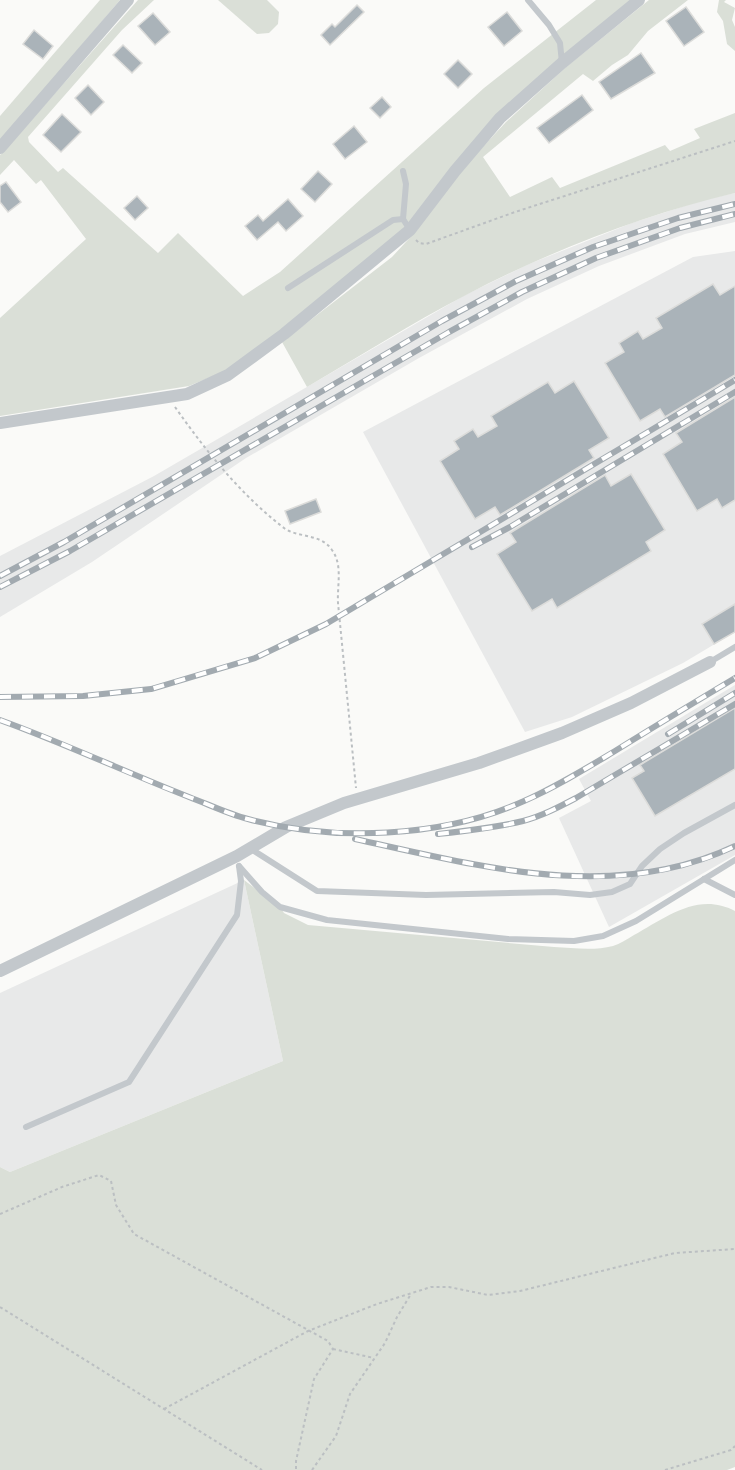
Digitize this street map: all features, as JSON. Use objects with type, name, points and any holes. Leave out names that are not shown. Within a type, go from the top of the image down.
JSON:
[{"type":"street","points":[[0,148],[128,0]]},
{"type":"street","points":[[0,423],[187,394],[228,375],[284,334],[406,224],[500,118],[562,63],[639,0]]},
{"type":"street","points":[[0,972],[238,861],[251,849],[286,827],[357,800],[479,763],[562,733],[631,703],[710,662]]},
{"type":"lane","points":[[528,0],[549,25],[560,43],[562,63]]},
{"type":"lane","points":[[288,288],[393,220],[406,224],[406,184],[403,171]]},
{"type":"lane","points":[[710,662],[735,647]]},
{"type":"lane","points":[[251,849],[268,862],[317,891],[426,895],[554,892],[590,895],[612,892],[630,884],[642,866],[660,849],[735,805]]},
{"type":"lane","points":[[238,861],[262,892],[280,907],[327,920],[508,939],[574,941],[603,936],[636,921],[735,860]]},
{"type":"lane","points":[[26,1127],[129,1082],[237,915],[241,881],[238,861]]},
{"type":"lane","points":[[704,879],[735,895]]},
{"type":"path","points":[[406,224],[419,243],[426,244],[515,212],[735,141]]},
{"type":"path","points":[[168,397],[232,482],[286,530],[313,536],[331,548],[339,564],[338,597],[357,800]]},
{"type":"path","points":[[0,1214],[99,1175],[111,1181],[116,1205],[134,1234],[328,1341],[333,1348],[374,1358]]},
{"type":"path","points":[[164,1408],[308,1331],[376,1304],[431,1287],[449,1287],[488,1295],[520,1291],[675,1253],[735,1249]]},
{"type":"path","points":[[312,1470],[336,1436],[350,1394],[385,1343],[411,1294]]},
{"type":"path","points":[[0,1307],[262,1470]]},
{"type":"path","points":[[296,1470],[314,1379],[333,1348]]},
{"type":"path","points":[[664,1470],[735,1447]]},
{"type":"shaded area","points":[[100,0],[120,0],[0,142],[0,116]]},
{"type":"shaded area","points":[[138,0],[154,0],[122,30],[28,137],[29,142],[58,172],[63,168],[158,253],[178,233],[243,296],[280,272],[484,88],[596,0],[633,0],[500,115],[479,151],[506,122],[565,68],[649,0],[688,0],[648,31],[628,55],[593,81],[583,74],[483,157],[510,197],[552,177],[560,188],[665,145],[670,151],[700,138],[694,129],[735,113],[735,193],[632,223],[563,249],[497,279],[446,306],[307,387],[282,342],[392,257],[418,229],[409,226],[319,303],[230,369],[189,386],[0,416],[0,318],[86,239],[41,180],[36,184],[14,160],[0,175],[0,155]]},
{"type":"shaded area","points":[[218,0],[267,0],[279,12],[278,24],[269,33],[257,34]]},
{"type":"shaded area","points":[[719,0],[726,0],[724,2],[735,8],[732,20],[735,27],[735,51],[727,44],[723,21],[717,12]]},
{"type":"shaded area","points":[[735,193],[735,222],[685,234],[599,266],[527,299],[419,358],[246,458],[92,562],[0,617],[0,556],[154,476],[465,295],[529,264],[632,223],[703,200]]},
{"type":"shaded area","points":[[735,251],[735,632],[683,663],[572,717],[525,732],[363,432],[693,257]]},
{"type":"shaded area","points":[[735,685],[735,855],[609,927],[559,818],[591,801],[579,779]]},
{"type":"shaded area","points":[[244,880],[283,1061],[10,1172],[0,1167],[0,993]]},
{"type":"shaded area","points":[[244,880],[280,907],[284,913],[308,925],[554,947],[606,948],[624,941],[682,909],[695,905],[708,904],[735,911],[735,1467],[727,1470],[0,1470],[0,1167],[10,1172],[283,1061]]},
{"type":"building","points":[[357,5],[364,12],[330,45],[321,35],[332,24],[335,27]]},
{"type":"building","points":[[686,7],[704,32],[684,46],[666,21]]},
{"type":"building","points":[[507,12],[522,31],[504,46],[488,27]]},
{"type":"building","points":[[153,13],[170,32],[155,45],[138,26]]},
{"type":"building","points":[[34,30],[53,46],[43,59],[23,44]]},
{"type":"building","points":[[123,45],[142,63],[132,73],[113,55]]},
{"type":"building","points":[[641,53],[655,73],[611,99],[599,82]]},
{"type":"building","points":[[458,60],[472,74],[458,88],[444,74]]},
{"type":"building","points":[[88,85],[104,102],[91,115],[75,98]]},
{"type":"building","points":[[582,95],[593,110],[549,143],[537,128]]},
{"type":"building","points":[[382,97],[391,107],[380,118],[370,108]]},
{"type":"building","points":[[62,114],[81,132],[61,152],[43,135]]},
{"type":"building","points":[[354,126],[367,142],[345,159],[333,144]]},
{"type":"building","points":[[318,171],[332,184],[315,202],[301,189]]},
{"type":"building","points":[[6,182],[21,202],[8,212],[0,202],[0,186]]},
{"type":"building","points":[[137,196],[148,208],[135,220],[124,208]]},
{"type":"building","points":[[288,199],[303,216],[286,231],[278,222],[257,240],[245,226],[258,215],[263,221]]},
{"type":"building","points":[[713,284],[720,295],[735,286],[735,375],[665,417],[660,409],[640,421],[605,363],[624,352],[619,343],[638,331],[643,339],[662,328],[656,318]]},
{"type":"building","points":[[574,381],[609,438],[589,450],[594,458],[500,515],[495,507],[475,519],[440,461],[459,449],[454,441],[473,429],[478,437],[497,426],[491,416],[548,382],[555,393]]},
{"type":"building","points":[[735,397],[735,500],[722,508],[717,499],[697,511],[663,454],[682,442],[676,433]]},
{"type":"building","points":[[631,474],[665,530],[646,542],[651,551],[557,608],[552,599],[532,611],[497,554],[516,542],[510,533],[605,475],[611,486]]},
{"type":"building","points":[[316,499],[321,512],[290,524],[285,511]]},
{"type":"building","points":[[735,604],[735,632],[714,644],[702,624]]},
{"type":"building","points":[[735,708],[735,769],[655,816],[632,778],[644,771],[640,765]]},
{"type":"railway","points":[[0,576],[64,542],[442,321],[516,281],[593,247],[678,218],[735,204]]},
{"type":"railway","points":[[0,587],[70,551],[522,292],[596,258],[680,228],[735,214]]},
{"type":"railway","points":[[0,697],[83,696],[151,689],[255,658],[326,624],[735,380]]},
{"type":"railway","points":[[472,547],[510,527],[735,392]]},
{"type":"railway","points":[[0,720],[241,817],[316,831],[388,832],[458,823],[524,801],[581,771],[735,678]]},
{"type":"railway","points":[[668,734],[735,693]]},
{"type":"railway","points":[[438,834],[502,826],[544,814],[576,798],[735,704]]},
{"type":"railway","points":[[355,839],[498,868],[546,874],[594,876],[642,873],[689,863],[735,846]]}]
